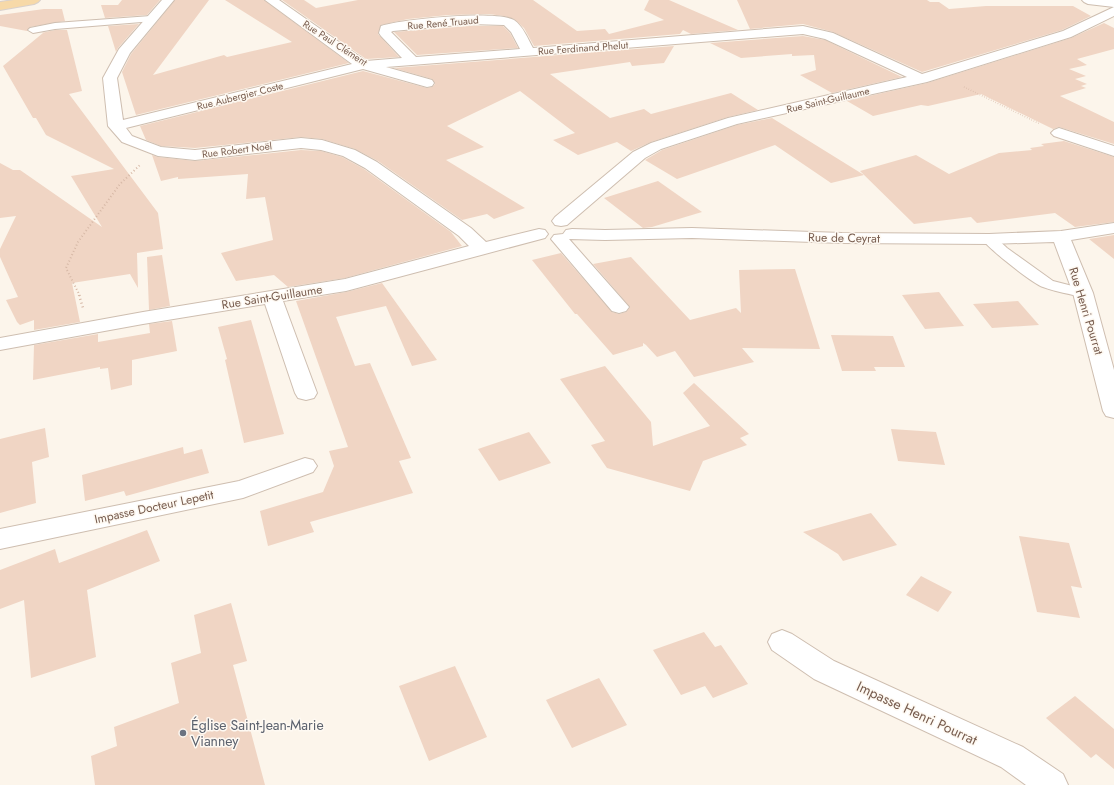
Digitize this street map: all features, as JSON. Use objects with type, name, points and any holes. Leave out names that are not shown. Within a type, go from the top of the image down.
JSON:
[{"type":"main road","points":[[0,6],[34,0]]},
{"type":"street","points":[[116,126],[110,78],[124,52],[168,0]]},
{"type":"street","name":"Rue Paul Clément","points":[[270,0],[363,65],[426,83]]},
{"type":"street","points":[[1088,0],[1114,3]]},
{"type":"street","name":"Rue Saint-Guillaume","points":[[565,231],[639,155],[656,146],[733,121],[939,74],[1067,34],[1114,11]]},
{"type":"street","name":"Rue René Truaud","points":[[413,60],[384,32],[385,29],[391,27],[500,20],[508,22],[513,26],[528,52]]},
{"type":"street","name":"Rue Ferdinand Phelut","points":[[363,65],[803,30],[829,36],[922,79]]},
{"type":"street","name":"Rue Aubergier Coste","points":[[116,126],[363,65]]},
{"type":"street","name":"Rue Robert Noël","points":[[116,126],[127,140],[158,152],[195,155],[301,143],[322,145],[349,153],[384,174],[465,232],[482,248]]},
{"type":"street","points":[[1059,133],[1114,152]]},
{"type":"street","name":"Rue de Ceyrat","points":[[540,234],[538,228],[544,223],[565,231],[606,235],[692,233],[842,238],[989,239],[1061,236],[1114,228]]},
{"type":"street","points":[[565,231],[619,307]]},
{"type":"street","name":"Rue Saint-Guillaume","points":[[0,344],[90,327],[346,285],[482,248],[540,234]]},
{"type":"street","name":"Rue Henri Pourrat","points":[[1061,236],[1083,293],[1114,409]]},
{"type":"street","points":[[272,297],[306,393]]},
{"type":"street","name":"Impasse Docteur Lepetit","points":[[0,539],[243,489],[305,466]]},
{"type":"street","name":"Impasse Henri Pourrat","points":[[782,642],[824,670],[1012,757],[1052,785]]},
{"type":"lane","points":[[32,30],[55,26],[151,19]]},
{"type":"lane","points":[[989,239],[1002,251],[1048,284],[1083,293]]},
{"type":"path","points":[[939,74],[1059,133]]},
{"type":"path","points":[[90,327],[79,293],[66,268],[78,242],[120,184],[145,160]]},
{"type":"building","points":[[122,0],[160,0],[147,15],[105,18],[101,5],[118,5]]},
{"type":"building","points":[[175,0],[209,0],[153,75],[224,55],[227,57],[292,42],[225,0],[264,0],[349,63],[136,115],[122,72],[131,54]]},
{"type":"building","points":[[282,0],[304,0],[316,8],[358,0],[533,0],[577,31],[605,29],[609,34],[664,20],[644,10],[649,0],[669,0],[738,30],[691,34],[683,30],[680,34],[534,46],[524,28],[514,19],[489,14],[448,15],[408,19],[381,25],[378,34],[399,57],[366,59]]},
{"type":"building","points":[[737,0],[927,0],[930,2],[939,2],[949,9],[986,6],[1073,6],[1091,16],[1062,30],[922,72],[833,32],[803,24],[750,29]]},
{"type":"building","points":[[44,9],[62,9],[65,21],[30,27],[27,31],[0,26],[0,15]]},
{"type":"building","points":[[1104,23],[1114,28],[1114,49],[1077,59],[1087,65],[1069,69],[1086,76],[1075,79],[1087,84],[1081,86],[1086,88],[1060,96],[1114,122],[1114,144],[1059,127],[1053,129],[981,94],[873,116],[847,101],[927,83],[1071,38]]},
{"type":"building","points":[[139,24],[118,48],[116,52],[108,26]]},
{"type":"building","points":[[470,26],[503,26],[510,33],[518,48],[417,55],[394,32]]},
{"type":"building","points":[[55,30],[67,30],[82,91],[69,94],[158,213],[163,249],[137,253],[138,288],[130,274],[72,283],[80,322],[34,330],[34,320],[20,325],[17,322],[6,300],[18,297],[0,257],[0,249],[16,216],[0,218],[0,163],[13,170],[20,170],[102,227],[71,176],[114,169],[46,135],[36,118],[33,118],[3,66],[43,33],[41,33]]},
{"type":"building","points":[[803,36],[825,40],[902,77],[832,93],[800,75],[816,70],[814,55],[792,56],[792,54],[741,58],[710,43]]},
{"type":"building","points":[[674,46],[664,63],[632,66],[630,62],[550,74],[610,118],[644,109],[651,114],[731,93],[758,110],[728,117],[651,142],[631,151],[617,142],[578,155],[553,140],[575,133],[520,91],[447,126],[484,147],[446,160],[525,208],[494,219],[487,214],[462,220],[378,161],[355,149],[322,139],[301,137],[195,148],[161,146],[146,140],[140,126],[363,71],[427,88],[432,87],[435,84],[432,79],[394,68]]},
{"type":"building","points":[[772,118],[864,175],[831,183],[775,145],[677,179],[645,160],[662,150],[737,125]]},
{"type":"building","points":[[1064,141],[1114,157],[1114,222],[1075,227],[1055,213],[977,223],[971,217],[914,224],[860,171],[916,155],[949,174],[999,153],[1032,150],[1030,148],[1044,146],[1041,144]]},
{"type":"building","points":[[301,150],[321,151],[342,157],[364,169],[451,232],[462,246],[345,278],[288,287],[274,275],[236,281],[221,253],[273,240],[265,197],[246,199],[248,174],[178,179],[178,177],[161,181],[152,155],[195,161]]},
{"type":"building","points":[[658,181],[702,212],[652,227],[643,228],[604,198]]},
{"type":"building","points":[[1114,235],[1114,259],[1089,239]]},
{"type":"building","points":[[561,253],[612,312],[619,314],[626,312],[630,307],[593,264],[631,257],[690,320],[736,308],[741,313],[739,270],[795,269],[820,349],[742,348],[754,362],[694,377],[675,351],[657,357],[643,343],[643,346],[613,355],[577,314],[575,314],[532,260]]},
{"type":"building","points":[[162,255],[170,306],[149,310],[147,257]]},
{"type":"building","points":[[382,283],[437,360],[412,366],[386,306],[336,317],[355,366],[370,363],[411,458],[399,461],[413,493],[310,522],[314,532],[268,546],[260,511],[323,492],[334,466],[329,451],[348,447],[296,301],[346,292]]},
{"type":"building","points":[[939,292],[964,326],[925,329],[902,295]]},
{"type":"building","points":[[1018,301],[1039,325],[992,328],[973,304]]},
{"type":"building","points":[[251,320],[284,434],[244,443],[225,360],[227,359],[218,327]]},
{"type":"building","points":[[172,321],[177,351],[132,360],[132,385],[111,390],[108,368],[100,369],[100,367],[33,380],[34,345],[98,334],[98,342],[150,333],[149,324]]},
{"type":"building","points":[[831,335],[893,336],[905,367],[874,367],[876,371],[842,371]]},
{"type":"building","points":[[605,366],[651,422],[653,446],[710,426],[683,393],[694,383],[749,434],[740,438],[747,445],[703,461],[690,491],[607,468],[591,445],[605,441],[560,379]]},
{"type":"building","points":[[45,428],[49,457],[32,462],[36,503],[0,513],[0,439]]},
{"type":"building","points":[[891,429],[936,432],[945,465],[898,461]]},
{"type":"building","points":[[529,432],[551,463],[499,481],[478,449]]},
{"type":"building","points":[[183,447],[184,454],[202,449],[209,473],[126,496],[124,491],[85,501],[82,475]]},
{"type":"building","points":[[871,513],[897,545],[843,561],[838,554],[803,532]]},
{"type":"building","points":[[147,530],[160,561],[87,590],[96,657],[31,678],[24,600],[0,609],[0,570],[55,549],[59,563]]},
{"type":"building","points":[[1019,536],[1069,543],[1082,588],[1071,586],[1080,618],[1037,612]]},
{"type":"building","points":[[921,576],[952,592],[938,612],[906,595]]},
{"type":"building","name":"Église Saint-Jean-Marie Vianney","points":[[231,603],[247,661],[233,665],[265,785],[95,785],[91,756],[117,746],[114,727],[179,703],[171,663],[201,653],[194,615]]},
{"type":"building","points":[[704,632],[715,647],[721,645],[748,684],[713,698],[705,686],[681,695],[653,650]]},
{"type":"building","points":[[455,666],[487,737],[429,761],[399,686]]},
{"type":"building","points":[[599,678],[627,725],[572,748],[546,700]]},
{"type":"building","points":[[1075,696],[1114,729],[1114,769],[1096,754],[1091,758],[1046,718]]},
{"type":"place","name":"Église Saint-Jean-Marie Vianney","points":[[183,733]]}]
